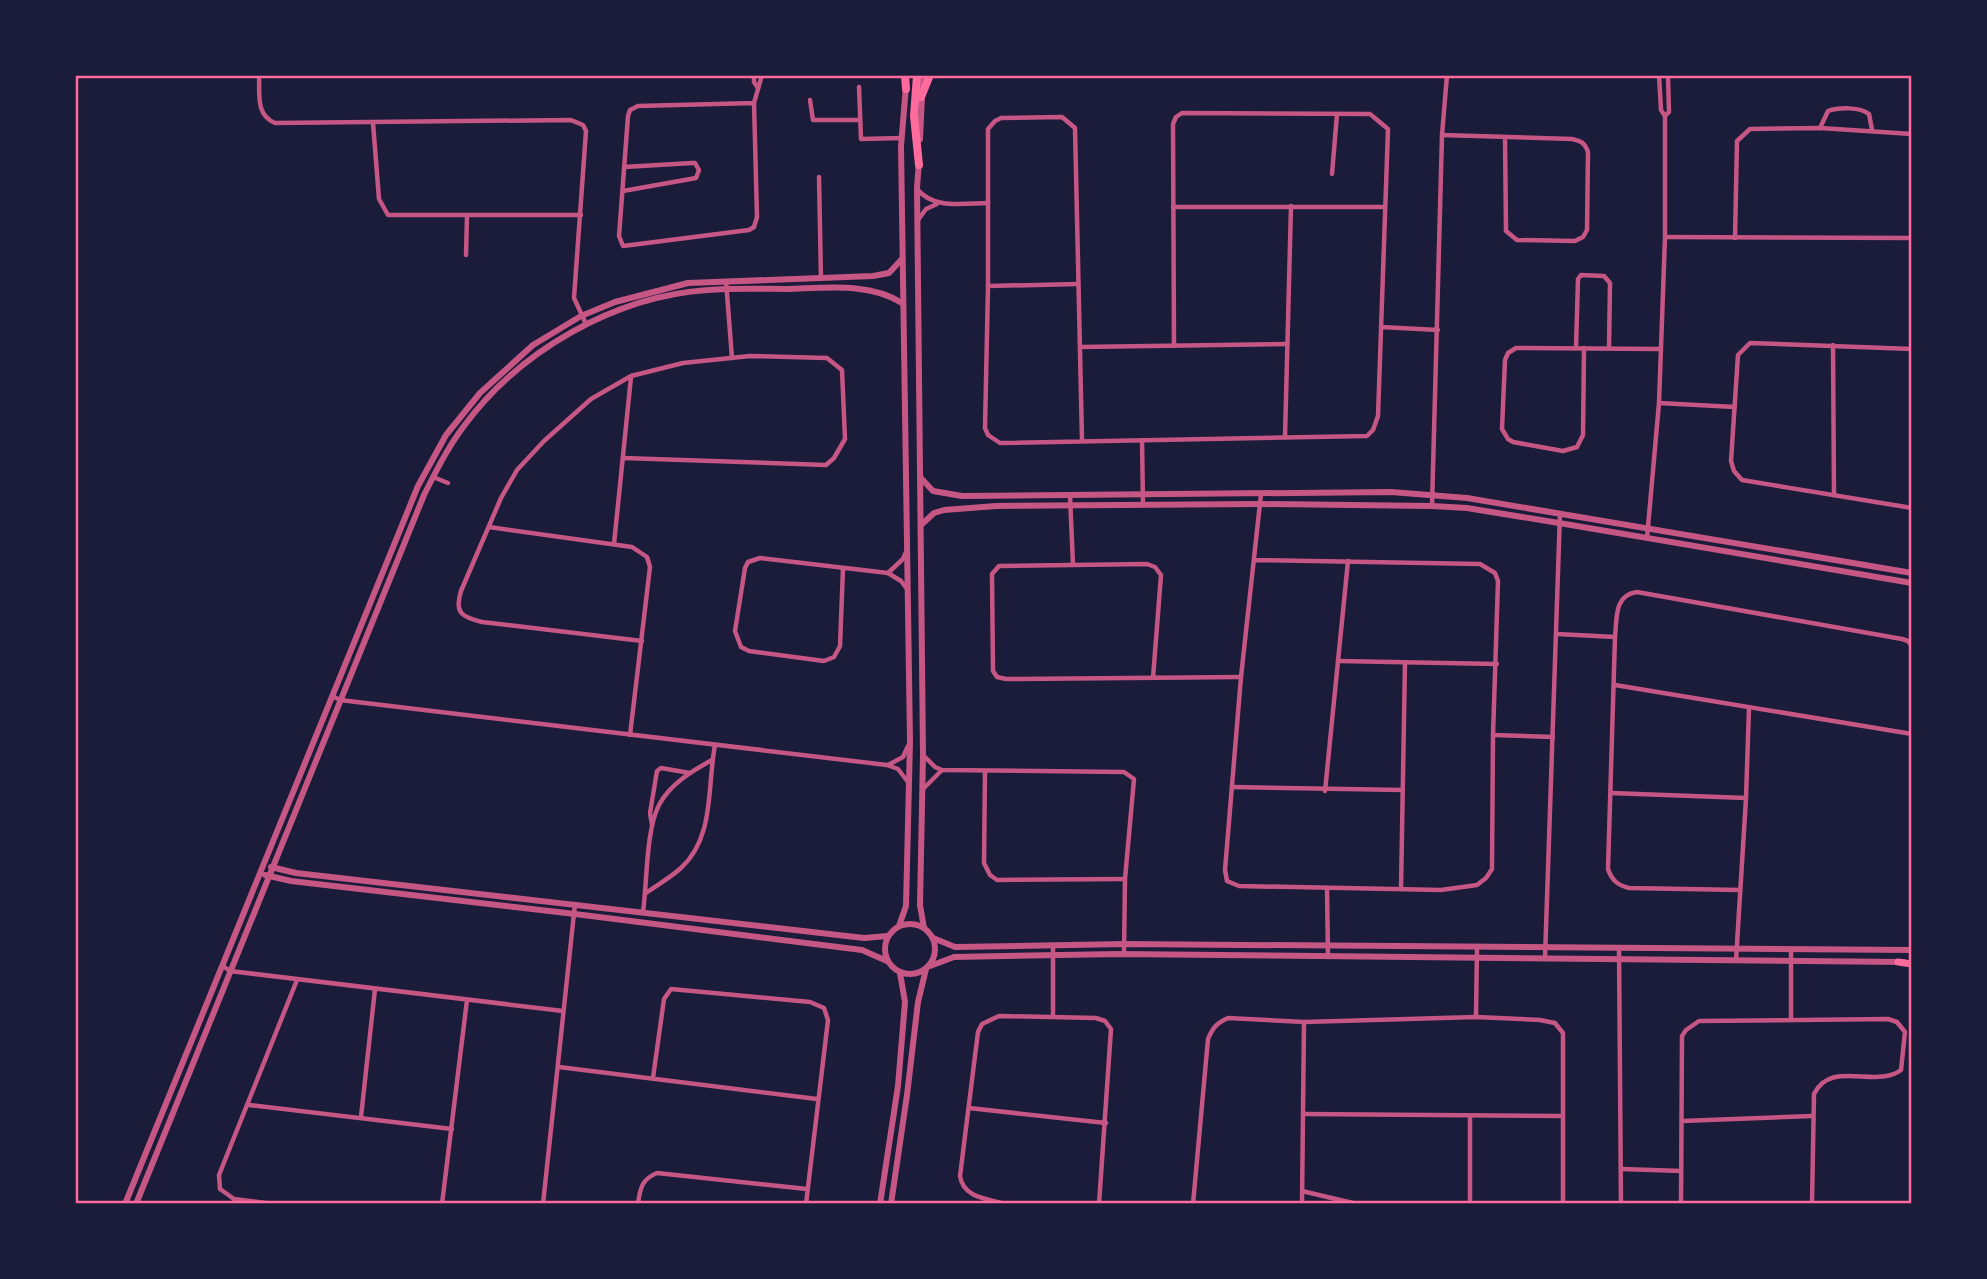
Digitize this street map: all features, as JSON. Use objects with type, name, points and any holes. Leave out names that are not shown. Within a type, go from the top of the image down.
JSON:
[{"type":"main road","points":[[906,75],[906,89]]},
{"type":"main road","points":[[918,75],[914,116],[919,165]]},
{"type":"main road","points":[[921,97],[930,75]]},
{"type":"street","points":[[259,75],[261,111],[265,118],[275,123],[571,120],[583,125],[586,131],[575,298],[586,324]]},
{"type":"street","points":[[754,75],[758,88]]},
{"type":"street","points":[[754,103],[638,106],[631,110],[619,236],[623,246],[749,230],[754,227],[757,217],[754,103],[762,75]]},
{"type":"street","points":[[923,75],[917,221],[923,755],[920,905],[924,928]]},
{"type":"street","points":[[1432,506],[1447,75]]},
{"type":"street","points":[[1647,538],[1658,403],[1665,237],[1665,116],[1661,110],[1659,75]]},
{"type":"street","points":[[1665,116],[1669,110],[1668,75]]},
{"type":"street","points":[[859,87],[859,134],[864,141],[902,138]]},
{"type":"street","points":[[900,926],[906,906],[910,741],[902,303],[902,138],[906,89]]},
{"type":"street","points":[[810,100],[813,120],[859,120]]},
{"type":"street","points":[[1820,128],[1828,111],[1863,110],[1869,114],[1872,130]]},
{"type":"street","points":[[1082,440],[1075,128],[1062,117],[1001,118],[995,121],[988,129],[985,428],[988,435],[1000,443],[1367,436],[1373,430],[1378,416],[1388,129],[1370,114],[1182,113],[1176,117],[1173,124],[1174,346]]},
{"type":"street","points":[[1332,174],[1336,114]]},
{"type":"street","points":[[373,123],[379,199],[388,215],[581,215]]},
{"type":"street","points":[[1735,237],[1736,146],[1739,137],[1750,129],[1820,128],[1912,134]]},
{"type":"street","points":[[1443,135],[1572,139],[1585,145],[1588,152],[1587,230],[1583,237],[1575,241],[1517,240],[1506,231],[1505,137]]},
{"type":"street","points":[[623,191],[696,178],[699,170],[695,163],[624,167]]},
{"type":"street","points":[[819,177],[821,279]]},
{"type":"street","points":[[917,188],[926,199],[938,203],[988,204]]},
{"type":"street","points":[[917,221],[926,209],[938,203]]},
{"type":"street","points":[[1284,437],[1290,206]]},
{"type":"street","points":[[1173,207],[1385,207]]},
{"type":"street","points":[[466,255],[467,216]]},
{"type":"street","points":[[1665,237],[1912,238]]},
{"type":"street","points":[[125,1204],[418,486],[446,435],[480,393],[533,345],[581,316],[646,293],[688,283],[873,276],[890,272],[902,259]]},
{"type":"street","points":[[1576,348],[1578,279],[1581,275],[1604,276],[1610,283],[1609,348]]},
{"type":"street","points":[[726,281],[732,358]]},
{"type":"street","points":[[988,286],[1079,284]]},
{"type":"street","points":[[136,1204],[433,477],[464,425],[497,387],[535,355],[586,324],[656,299],[707,290],[820,288],[872,290],[902,303]]},
{"type":"street","points":[[1381,327],[1438,330]]},
{"type":"street","points":[[1912,349],[1750,343],[1738,355],[1731,461],[1734,471],[1742,480],[1912,508]]},
{"type":"street","points":[[1080,347],[1287,344]]},
{"type":"street","points":[[1833,345],[1834,495]]},
{"type":"street","points":[[1584,348],[1583,435],[1577,447],[1563,451],[1508,439],[1502,429],[1505,360],[1508,353],[1516,348],[1584,348],[1609,348],[1659,349]]},
{"type":"street","points":[[623,458],[826,465],[834,458],[845,439],[842,370],[827,358],[750,356],[683,363],[631,376],[592,399],[544,441],[517,470],[461,591],[457,604],[460,612],[468,619],[482,622],[642,641]]},
{"type":"street","points":[[614,544],[631,376]]},
{"type":"street","points":[[1658,403],[1735,407]]},
{"type":"street","points":[[1142,440],[1143,505]]},
{"type":"street","points":[[433,477],[448,483]]},
{"type":"street","points":[[920,477],[933,491],[943,494],[1432,494],[1560,512],[1912,573]]},
{"type":"street","points":[[1254,561],[1480,564],[1495,573],[1499,581],[1493,735],[1492,869],[1486,878],[1477,884],[1460,888],[1401,889],[1239,886],[1227,881],[1225,870],[1241,677],[1261,494]]},
{"type":"street","points":[[1070,496],[1073,565]]},
{"type":"street","points":[[921,526],[934,513],[944,510],[996,506],[1260,504],[1467,508],[1912,583]]},
{"type":"street","points":[[1545,958],[1560,512]]},
{"type":"street","points":[[489,527],[632,547],[647,557],[650,567],[630,736]]},
{"type":"street","points":[[888,573],[903,559],[906,551]]},
{"type":"street","points":[[843,568],[840,646],[834,657],[824,661],[749,651],[741,647],[735,631],[748,562],[760,558],[888,573],[901,581],[907,589]]},
{"type":"street","points":[[1325,791],[1348,561]]},
{"type":"street","points":[[1153,678],[1161,575],[1155,567],[1147,564],[999,566],[992,574],[992,671],[997,677],[1006,679],[1153,678],[1241,677]]},
{"type":"street","points":[[1740,890],[1629,888],[1616,883],[1608,869],[1615,637],[1619,603],[1628,594],[1637,593],[1902,639],[1912,646]]},
{"type":"street","points":[[1557,634],[1615,637]]},
{"type":"street","points":[[1338,661],[1497,664]]},
{"type":"street","points":[[1401,889],[1405,663]]},
{"type":"street","points":[[1615,685],[1912,734],[1912,729]]},
{"type":"street","points":[[332,696],[340,700],[887,765],[898,769],[909,785]]},
{"type":"street","points":[[1736,960],[1749,708]]},
{"type":"street","points":[[1493,735],[1553,737]]},
{"type":"street","points":[[887,765],[902,757],[910,741]]},
{"type":"street","points":[[646,893],[681,868],[697,846],[706,822],[715,745]]},
{"type":"street","points":[[923,755],[942,770],[1124,772],[1130,775],[1134,779],[1125,879],[1124,954]]},
{"type":"street","points":[[643,912],[652,825],[659,804],[690,773],[712,760]]},
{"type":"street","points":[[652,825],[650,813],[657,771],[661,768],[690,773]]},
{"type":"street","points":[[923,789],[942,770]]},
{"type":"street","points":[[985,772],[984,863],[990,876],[997,880],[1125,879]]},
{"type":"street","points":[[1232,787],[1325,791],[1404,790]]},
{"type":"street","points":[[1611,793],[1746,798]]},
{"type":"street","points":[[264,864],[296,873],[864,938],[888,936]]},
{"type":"street","points":[[260,873],[291,881],[862,950],[887,961],[900,973],[905,1002],[898,1086],[880,1204]]},
{"type":"street","points":[[1327,888],[1328,957]]},
{"type":"street","points":[[543,1204],[575,904]]},
{"type":"street","points":[[887,961],[884,949],[888,936],[900,926],[912,923],[924,928],[933,938],[955,947],[1124,944],[1912,950]]},
{"type":"street","points":[[891,1204],[919,994],[935,952],[933,938]]},
{"type":"street","points":[[1053,945],[1053,1016]]},
{"type":"street","points":[[1476,1017],[1477,946]]},
{"type":"street","points":[[1619,947],[1621,1204]]},
{"type":"street","points":[[1791,950],[1791,1019]]},
{"type":"street","points":[[900,973],[914,974],[954,957],[1124,954],[1908,962]]},
{"type":"street","points":[[223,966],[230,971],[297,981],[563,1011]]},
{"type":"street","points":[[274,1204],[234,1199],[220,1189],[219,1175],[297,981]]},
{"type":"street","points":[[361,1117],[375,989]]},
{"type":"street","points":[[653,1078],[664,999],[671,989],[810,1002],[824,1008],[828,1020],[806,1204]]},
{"type":"street","points":[[442,1204],[467,1000]]},
{"type":"street","points":[[1006,1204],[970,1194],[961,1183],[978,1032],[982,1024],[999,1016],[1096,1018],[1105,1021],[1111,1029],[1099,1204]]},
{"type":"street","points":[[1193,1204],[1209,1039],[1212,1028],[1218,1022],[1228,1018],[1304,1022],[1476,1017],[1540,1020],[1555,1023],[1563,1033],[1563,1204]]},
{"type":"street","points":[[1681,1204],[1682,1036],[1686,1030],[1699,1021],[1791,1019],[1898,1022],[1905,1032],[1901,1070],[1889,1075],[1827,1079],[1821,1082],[1814,1094],[1812,1204]]},
{"type":"street","points":[[1302,1204],[1304,1022]]},
{"type":"street","points":[[559,1067],[817,1099]]},
{"type":"street","points":[[249,1105],[452,1129]]},
{"type":"street","points":[[969,1108],[1106,1123]]},
{"type":"street","points":[[1303,1114],[1562,1116]]},
{"type":"street","points":[[1469,1204],[1470,1116]]},
{"type":"street","points":[[1682,1121],[1812,1116]]},
{"type":"street","points":[[145,1155],[154,1159]]},
{"type":"street","points":[[1622,1169],[1681,1171]]},
{"type":"street","points":[[638,1204],[640,1187],[645,1180],[657,1173],[807,1189]]},
{"type":"street","points":[[1303,1191],[1357,1204]]}]
